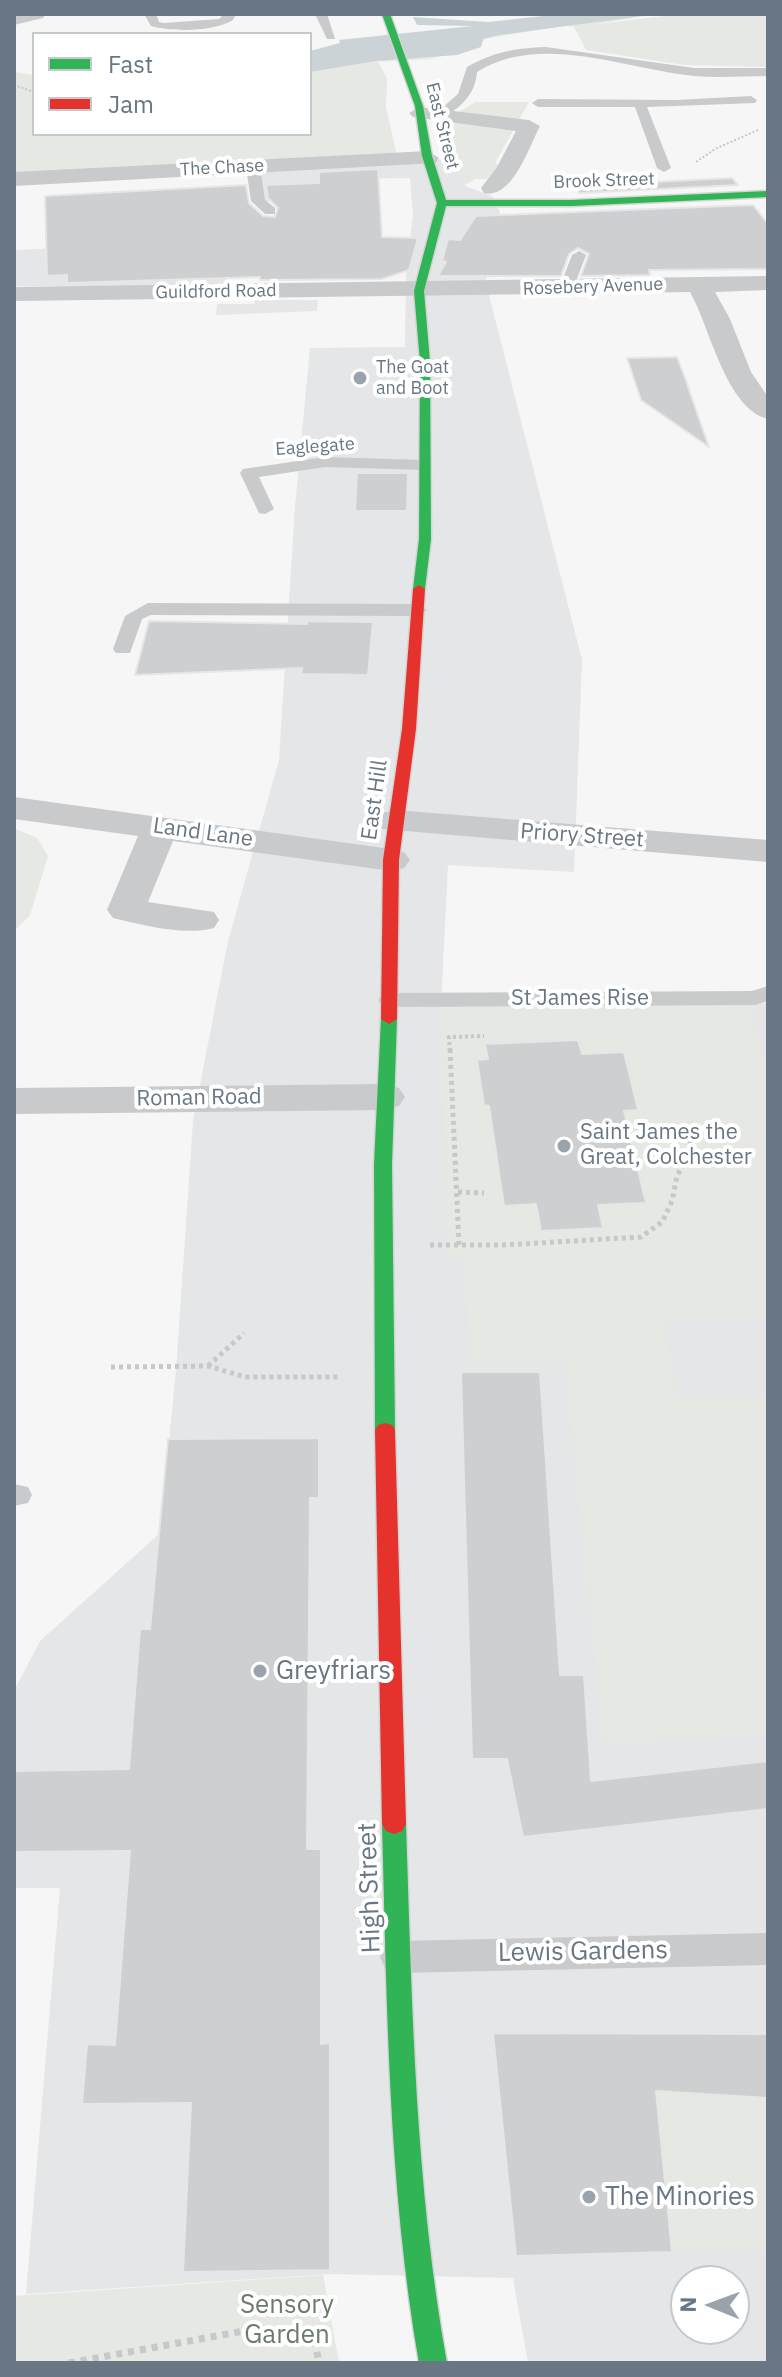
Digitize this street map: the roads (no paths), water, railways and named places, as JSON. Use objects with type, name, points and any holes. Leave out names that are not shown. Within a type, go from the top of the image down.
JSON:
[{"type":"street","points":[[14,19],[36,14]]},
{"type":"street","name":"East Street","points":[[387,16],[404,65],[430,114],[428,158],[442,203]]},
{"type":"street","points":[[489,185],[529,126],[538,103]]},
{"type":"street","points":[[430,114],[529,126]]},
{"type":"street","name":"The Chase","points":[[15,179],[428,158]]},
{"type":"street","name":"Brook Street","points":[[442,203],[572,203],[768,194]]},
{"type":"street","name":"East Hill","points":[[383,1409],[384,1097],[390,1000],[391,860],[409,729],[413,644],[425,539],[425,362],[419,291],[442,203]]},
{"type":"street","name":"Rosebery Avenue","points":[[419,291],[768,283]]},
{"type":"street","points":[[698,284],[718,321],[729,355],[750,398],[768,411]]},
{"type":"street","name":"Guildford Road","points":[[14,294],[419,291]]},
{"type":"street","name":"Land Lane","points":[[14,808],[391,860]]},
{"type":"street","name":"Priory Street","points":[[395,821],[768,851]]},
{"type":"street","points":[[160,827],[126,910],[200,920]]},
{"type":"street","name":"Roman Road","points":[[14,1101],[384,1097]]},
{"type":"street","name":"High Street","points":[[383,1409],[407,2168],[419,2295],[433,2363]]},
{"type":"lane","points":[[150,14],[155,24],[164,26],[216,23],[227,20],[230,14]]},
{"type":"lane","points":[[321,14],[331,37]]},
{"type":"lane","points":[[430,114],[464,98],[470,87],[471,70],[480,61],[529,51],[554,51],[694,72],[768,72]]},
{"type":"lane","points":[[538,103],[640,105],[751,100]]},
{"type":"lane","points":[[640,105],[664,168]]},
{"type":"lane","points":[[253,167],[258,201],[270,211]]},
{"type":"lane","points":[[566,289],[579,255]]},
{"type":"lane","name":"Eaglegate","points":[[265,509],[249,473],[325,462],[424,465]]},
{"type":"lane","points":[[123,649],[134,616],[148,609],[418,610]]},
{"type":"lane","name":"St James Rise","points":[[390,1000],[755,998],[768,993]]},
{"type":"lane","name":"Lewis Gardens","points":[[398,1957],[768,1949]]},
{"type":"place","name":"The Goat and Boot","points":[[360,378]]},
{"type":"place","name":"Saint James the Great, Colchester","points":[[564,1146]]},
{"type":"place","name":"Greyfriars","points":[[260,1671]]},
{"type":"place","name":"The Minories","points":[[589,2197]]},
{"type":"park label","name":"Sensory Garden","points":[[287,2320]]}]
